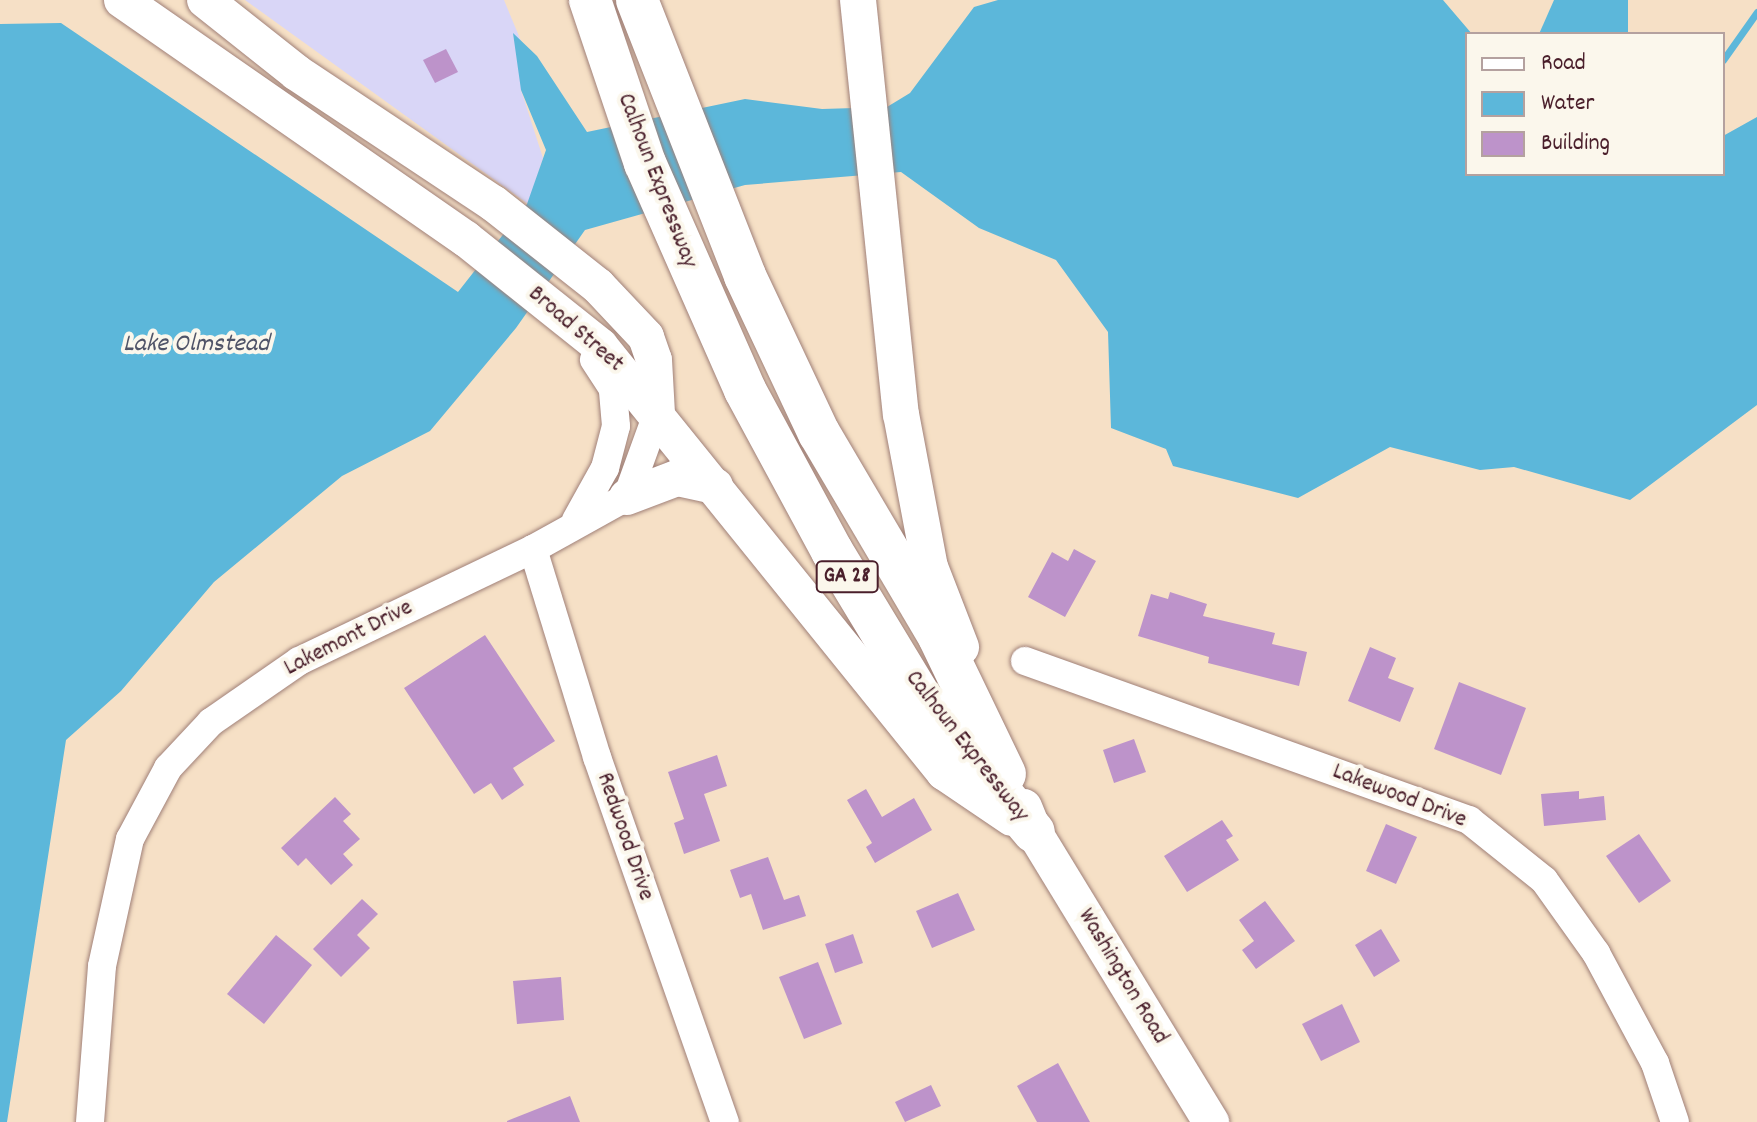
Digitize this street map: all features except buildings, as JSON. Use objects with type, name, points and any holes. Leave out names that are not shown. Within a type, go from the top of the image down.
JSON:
[{"type":"highway","name":"Calhoun Expressway","points":[[590,0],[645,163],[702,296],[825,538],[921,698],[1034,832]]},
{"type":"highway","name":"Calhoun Expressway","points":[[637,0],[745,276],[819,433],[939,637],[1034,832]]},
{"type":"main road","name":"Broad Street","points":[[122,0],[466,239],[600,346],[657,414]]},
{"type":"main road","name":"Broad Street","points":[[205,0],[297,73],[493,203],[598,286],[646,337],[654,360],[657,414]]},
{"type":"main road","points":[[858,0],[901,414],[930,567],[1034,832]]},
{"type":"main road","points":[[657,414],[944,772],[1034,832]]},
{"type":"main road","points":[[627,497],[677,478],[715,486]]},
{"type":"main road","name":"Washington Road","points":[[1034,832],[1211,1122]]},
{"type":"street","name":"Lakemont Drive","points":[[568,320],[613,389],[616,426],[605,468],[576,520]]},
{"type":"street","points":[[627,497],[657,414]]},
{"type":"street","name":"Lakemont Drive","points":[[90,1122],[102,966],[130,839],[168,768],[211,722],[299,661],[533,549],[576,520],[627,497]]},
{"type":"street","name":"Redwood Drive","points":[[533,549],[602,772],[725,1122]]},
{"type":"street","name":"Lakewood Drive","points":[[1025,661],[1469,820],[1544,880],[1596,953],[1655,1063],[1675,1122]]},
{"type":"shaded area","points":[[245,0],[504,0],[521,41],[521,90],[543,158],[528,204]]},
{"type":"water","name":"Lake Olmstead","points":[[998,0],[1443,0],[1470,32],[1465,32],[1465,176],[1725,176],[1725,135],[1757,117],[1757,405],[1630,500],[1514,467],[1480,470],[1390,447],[1298,498],[1173,466],[1166,449],[1111,428],[1108,332],[1056,260],[979,228],[901,172],[745,185],[585,230],[516,328],[430,431],[342,476],[214,582],[121,691],[66,740],[7,1122],[0,1122],[0,24],[61,23],[458,292],[527,204],[546,150],[521,90],[513,33],[537,56],[587,132],[745,99],[822,109],[887,107],[910,93],[974,7]]},
{"type":"water","points":[[1554,0],[1628,0],[1628,32],[1540,32]]},
{"type":"waterway","points":[[1725,57],[1757,12]]}]
